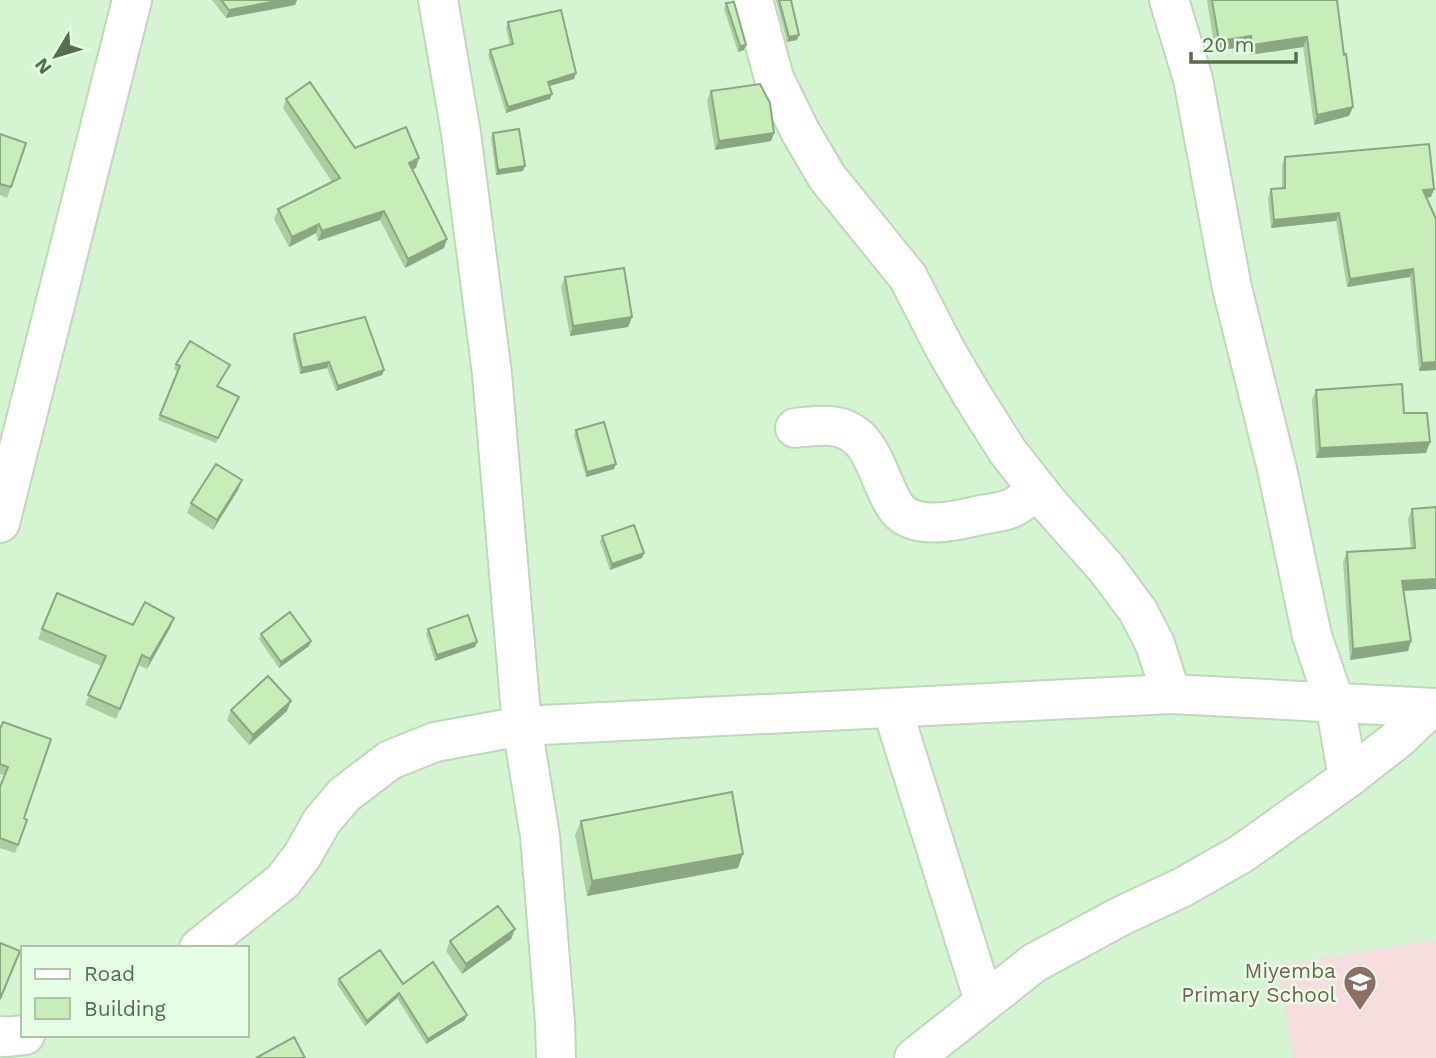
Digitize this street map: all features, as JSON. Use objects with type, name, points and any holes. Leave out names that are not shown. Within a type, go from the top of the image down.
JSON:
[{"type":"street","points":[[0,523],[132,0]]},
{"type":"street","points":[[438,0],[461,133],[492,374],[522,726],[540,836],[556,1058]]},
{"type":"street","points":[[753,0],[774,78],[827,177],[908,277],[945,349],[1008,452],[1049,504],[1106,568],[1138,611],[1155,644],[1171,694]]},
{"type":"street","points":[[1168,0],[1193,79],[1232,288],[1278,469],[1312,636],[1335,703],[1348,778]]},
{"type":"street","points":[[794,428],[823,425],[852,432],[866,449],[898,510],[916,520],[943,523],[1000,511],[1011,508],[1039,491]]},
{"type":"street","points":[[202,946],[283,881],[302,856],[322,821],[344,795],[390,760],[435,742],[522,726],[1171,694],[1433,708]]},
{"type":"street","points":[[892,708],[984,1001]]},
{"type":"street","points":[[914,1058],[1034,963],[1121,916],[1183,887],[1241,854],[1348,778],[1433,708]]},
{"type":"street","points":[[0,1036],[21,1035]]},
{"type":"shaded area","points":[[0,0],[1436,0],[1436,1058],[0,1058]]},
{"type":"shaded area","name":"Miyemba Primary School","points":[[1436,940],[1436,1058],[1293,1058],[1277,965]]},
{"type":"building","points":[[221,0],[282,0],[229,10]]},
{"type":"building","points":[[779,0],[791,0],[799,35],[789,37]]},
{"type":"building","points":[[1212,0],[1337,0],[1353,107],[1317,115],[1307,37],[1252,45],[1251,36],[1219,41]]},
{"type":"building","points":[[734,2],[746,45],[740,46],[726,3]]},
{"type":"building","points":[[561,10],[576,73],[548,82],[552,94],[508,107],[490,50],[513,44],[508,22]]},
{"type":"building","points":[[310,82],[355,148],[406,127],[419,158],[409,163],[447,239],[408,259],[384,211],[322,231],[319,224],[292,237],[278,209],[340,178],[286,99]]},
{"type":"building","points":[[760,84],[770,103],[774,133],[719,141],[711,91]]},
{"type":"building","points":[[519,129],[525,166],[498,170],[493,133]]},
{"type":"building","points":[[0,134],[26,143],[11,187],[0,184]]},
{"type":"building","points":[[1429,144],[1434,189],[1423,190],[1436,219],[1436,362],[1422,363],[1413,269],[1350,279],[1339,213],[1274,220],[1271,189],[1285,188],[1285,157]]},
{"type":"building","points":[[624,268],[632,317],[573,326],[565,277]]},
{"type":"building","points":[[365,317],[384,370],[338,386],[329,362],[302,368],[294,334]]},
{"type":"building","points":[[190,341],[230,365],[217,386],[239,397],[218,438],[160,415],[180,366],[176,364]]},
{"type":"building","points":[[1402,384],[1404,413],[1427,413],[1430,442],[1320,448],[1316,390]]},
{"type":"building","points":[[604,422],[616,464],[587,472],[576,430]]},
{"type":"building","points":[[216,464],[242,480],[217,520],[191,503]]},
{"type":"building","points":[[1436,507],[1436,579],[1402,581],[1411,641],[1353,649],[1347,552],[1415,548],[1412,509]]},
{"type":"building","points":[[634,525],[644,553],[612,564],[602,536]]},
{"type":"building","points":[[57,593],[133,625],[145,602],[174,618],[150,659],[142,655],[120,709],[88,695],[106,656],[42,629]]},
{"type":"building","points":[[290,612],[311,641],[281,662],[261,634]]},
{"type":"building","points":[[468,615],[477,642],[437,655],[428,629]]},
{"type":"building","points":[[268,676],[291,701],[253,735],[231,710]]},
{"type":"building","points":[[3,722],[51,739],[24,818],[27,820],[18,845],[0,838],[0,787],[8,767],[0,764],[0,729]]},
{"type":"building","points":[[732,792],[743,854],[592,881],[581,821]]},
{"type":"building","points":[[498,906],[515,929],[466,964],[450,941]]},
{"type":"building","points":[[0,943],[20,951],[0,999]]},
{"type":"building","points":[[380,950],[403,984],[433,962],[467,1015],[428,1039],[399,993],[367,1021],[339,979]]},
{"type":"building","points":[[294,1037],[305,1058],[256,1058]]},
{"type":"place","name":"Miyemba Primary School","points":[[1360,1012]]}]
